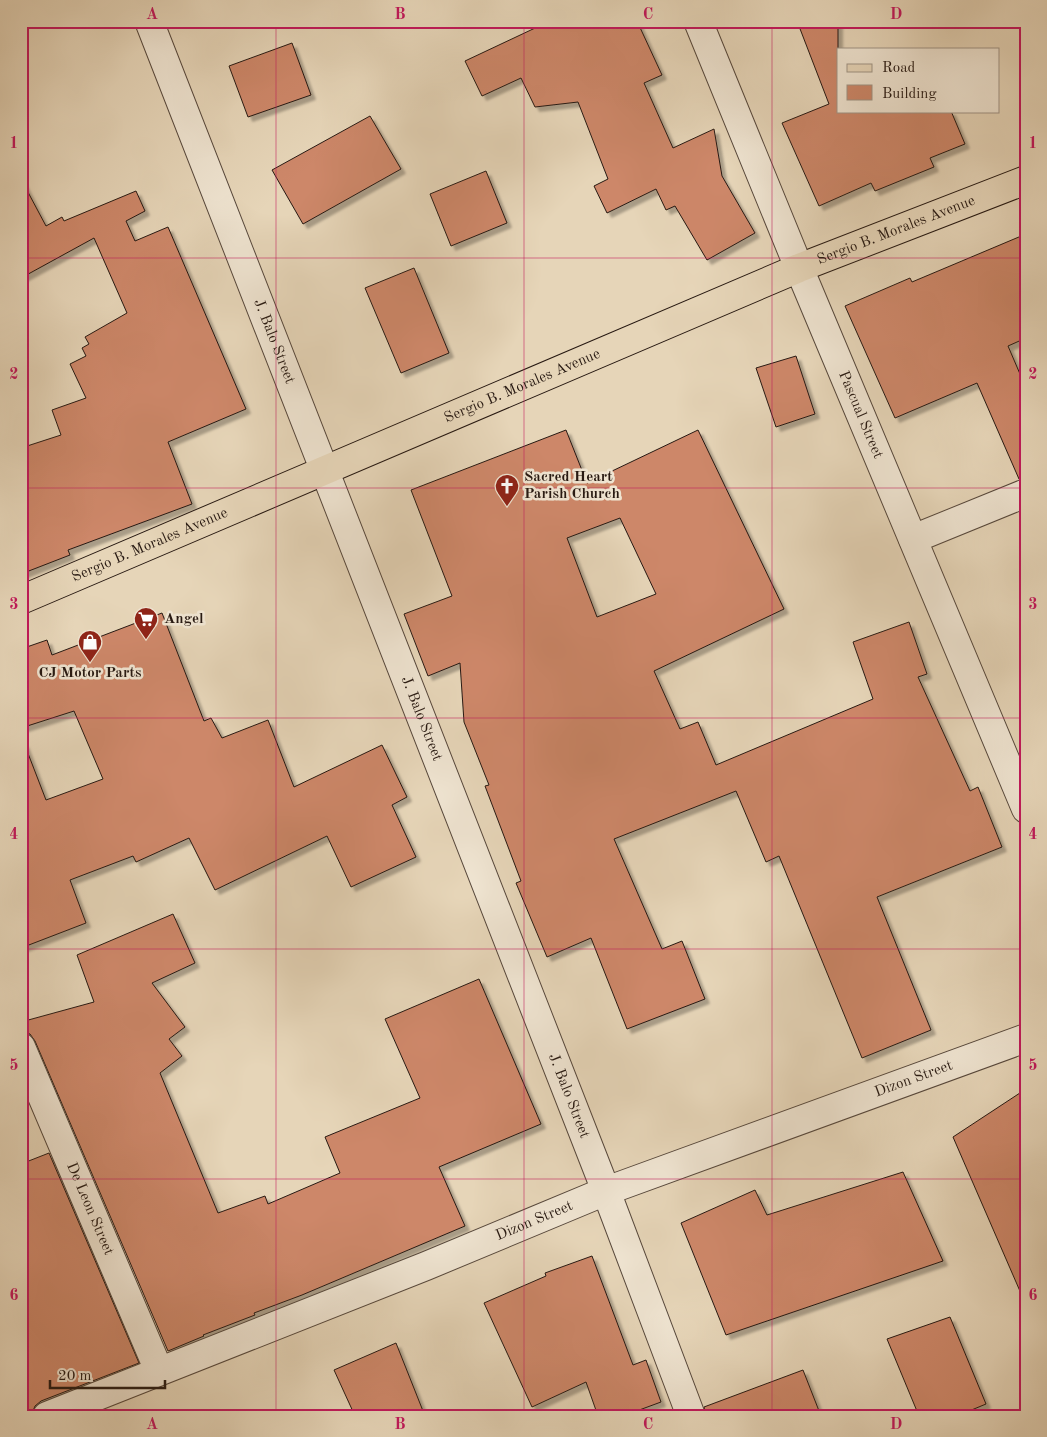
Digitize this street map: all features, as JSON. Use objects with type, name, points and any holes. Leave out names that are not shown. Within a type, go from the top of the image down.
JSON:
[{"type":"main road","name":"Sergio B. Morales Avenue","points":[[21,600],[325,472],[799,268],[1026,180]]},
{"type":"street","name":"J. Balo Street","points":[[149,21],[606,1191],[691,1416]]},
{"type":"street","name":"Pascual Street","points":[[698,21],[799,268],[1026,809]]},
{"type":"street","points":[[913,539],[1026,493]]},
{"type":"street","name":"Dizon Street","points":[[47,1416],[426,1266],[606,1191],[1026,1038]]},
{"type":"street","name":"De Leon Street","points":[[21,1047],[159,1371]]},
{"type":"building","points":[[550,21],[637,21],[662,75],[644,83],[673,148],[714,129],[722,176],[755,233],[707,260],[675,206],[666,210],[656,189],[607,213],[594,186],[608,179],[578,102],[535,107],[521,78],[482,96],[465,61]]},
{"type":"building","points":[[797,21],[838,21],[837,112],[951,112],[965,144],[930,158],[934,167],[875,191],[871,183],[819,206],[782,123],[829,104]]},
{"type":"building","points":[[292,43],[311,95],[248,117],[229,66]]},
{"type":"building","points":[[370,116],[401,169],[303,224],[272,170]]},
{"type":"building","points":[[486,171],[507,223],[451,246],[430,194]]},
{"type":"building","points":[[21,179],[46,226],[62,217],[64,221],[136,191],[145,211],[126,221],[135,241],[168,227],[246,409],[168,442],[192,504],[68,550],[70,555],[21,574],[21,448],[61,435],[52,410],[86,398],[70,364],[86,356],[82,348],[89,344],[85,337],[127,313],[94,238],[21,278]]},
{"type":"building","points":[[1026,234],[1026,338],[1008,346],[1026,388],[1026,478],[1019,479],[977,383],[895,418],[845,306],[910,278],[912,282]]},
{"type":"building","points":[[414,268],[449,353],[401,373],[365,288]]},
{"type":"building","points":[[796,356],[815,414],[776,427],[756,368]]},
{"type":"building","points":[[566,430],[587,483],[698,430],[784,609],[654,671],[680,729],[698,722],[716,765],[873,699],[853,642],[909,622],[927,674],[918,677],[970,791],[978,787],[1002,847],[877,897],[931,1030],[862,1058],[779,856],[766,862],[736,791],[614,839],[662,949],[682,941],[705,999],[627,1029],[591,938],[547,957],[516,883],[521,881],[485,786],[489,785],[464,722],[460,663],[428,676],[404,614],[452,596],[411,490]],"holes":[[[620,518],[656,594],[597,617],[567,538]]]},
{"type":"building","points":[[162,613],[204,721],[211,718],[222,738],[268,720],[294,787],[382,745],[407,797],[392,805],[416,857],[351,887],[327,836],[215,890],[189,838],[136,862],[133,856],[70,880],[86,923],[21,948],[21,744],[24,743],[46,800],[103,779],[74,711],[21,728],[21,649],[47,640],[52,655]]},
{"type":"building","points":[[173,914],[195,963],[152,983],[185,1027],[169,1039],[182,1056],[160,1073],[218,1213],[265,1196],[268,1204],[340,1173],[325,1137],[420,1098],[385,1019],[479,979],[541,1124],[439,1167],[465,1226],[302,1295],[254,1313],[255,1315],[168,1351],[35,1041],[30,1034],[21,1032],[21,1022],[94,1002],[77,955]]},
{"type":"building","points":[[1026,1089],[1026,1305],[953,1137]]},
{"type":"building","points":[[49,1153],[139,1363],[41,1401],[35,1406],[33,1411],[21,1416],[21,1164]]},
{"type":"building","points":[[903,1172],[943,1261],[726,1335],[681,1223],[755,1190],[767,1215]]},
{"type":"building","points":[[592,1256],[633,1365],[646,1360],[661,1402],[623,1416],[598,1416],[586,1382],[532,1407],[484,1303],[546,1276],[545,1273]]},
{"type":"building","points":[[950,1317],[986,1404],[957,1416],[919,1416],[887,1339]]},
{"type":"building","points":[[396,1343],[425,1416],[355,1416],[334,1370]]},
{"type":"building","points":[[803,1370],[821,1416],[706,1416],[704,1407]]},
{"type":"place","name":"Sacred Heart Parish Church","points":[[507,507]]},
{"type":"place","name":"Angel","points":[[146,640]]},
{"type":"place","name":"CJ Motor Parts","points":[[90,663]]}]
